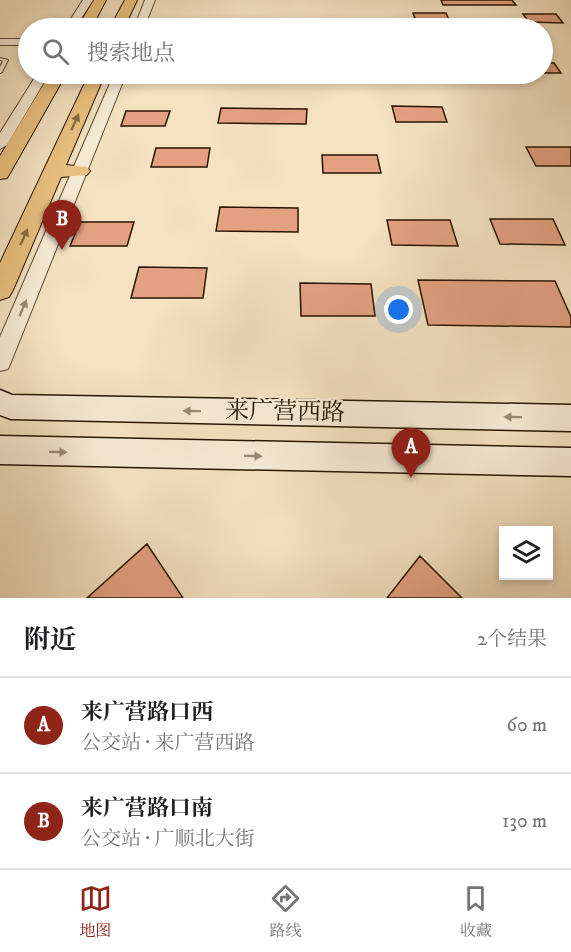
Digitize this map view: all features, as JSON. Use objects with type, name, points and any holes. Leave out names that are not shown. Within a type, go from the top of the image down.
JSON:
[{"type":"main road","points":[[90,18],[100,0]]},
{"type":"main road","points":[[122,18],[131,0]]},
{"type":"main road","points":[[0,173],[4,148],[30,122],[52,84]]},
{"type":"main road","points":[[0,290],[92,84]]},
{"type":"main road","points":[[53,171],[80,171]]},
{"type":"main road","name":"来广营西路","points":[[0,402],[11,407],[571,418]]},
{"type":"main road","name":"来广营西路","points":[[0,450],[571,462]]},
{"type":"street","points":[[76,18],[88,0]]},
{"type":"street","points":[[143,18],[150,0]]},
{"type":"street","points":[[0,42],[18,42]]},
{"type":"street","points":[[4,148],[38,84]]},
{"type":"street","points":[[0,362],[116,84]]},
{"type":"lane","points":[[0,59],[6,60],[0,72]]},
{"type":"building","points":[[441,0],[512,0],[516,5],[443,5]]},
{"type":"building","points":[[413,13],[446,13],[448,18],[415,18]]},
{"type":"building","points":[[523,14],[556,14],[563,23],[553,23],[553,18],[526,18]]},
{"type":"building","points":[[553,63],[554,63],[561,73],[553,73]]},
{"type":"building","points":[[392,106],[442,107],[447,122],[396,122]]},
{"type":"building","points":[[221,108],[307,109],[306,124],[218,123]]},
{"type":"building","points":[[126,111],[170,111],[165,126],[121,126]]},
{"type":"building","points":[[526,147],[571,147],[571,166],[536,166]]},
{"type":"building","points":[[156,148],[210,148],[207,167],[151,167]]},
{"type":"building","points":[[322,155],[377,155],[381,173],[323,173]]},
{"type":"building","points":[[220,207],[298,208],[298,232],[216,231]]},
{"type":"building","points":[[490,219],[553,219],[565,245],[500,244]]},
{"type":"building","points":[[387,220],[450,220],[458,246],[392,245]]},
{"type":"building","points":[[80,222],[134,222],[127,246],[70,246]]},
{"type":"building","points":[[139,267],[207,268],[203,298],[131,298]]},
{"type":"building","points":[[418,280],[555,281],[571,317],[571,327],[428,325]]},
{"type":"building","points":[[300,283],[371,284],[375,316],[301,316]]},
{"type":"building","points":[[147,544],[183,598],[87,598]]},
{"type":"building","points":[[420,556],[462,598],[387,598]]},
{"type":"place","name":"来广营路口南","points":[[62,250]]},
{"type":"place","name":"来广营路口西","points":[[411,478]]}]
